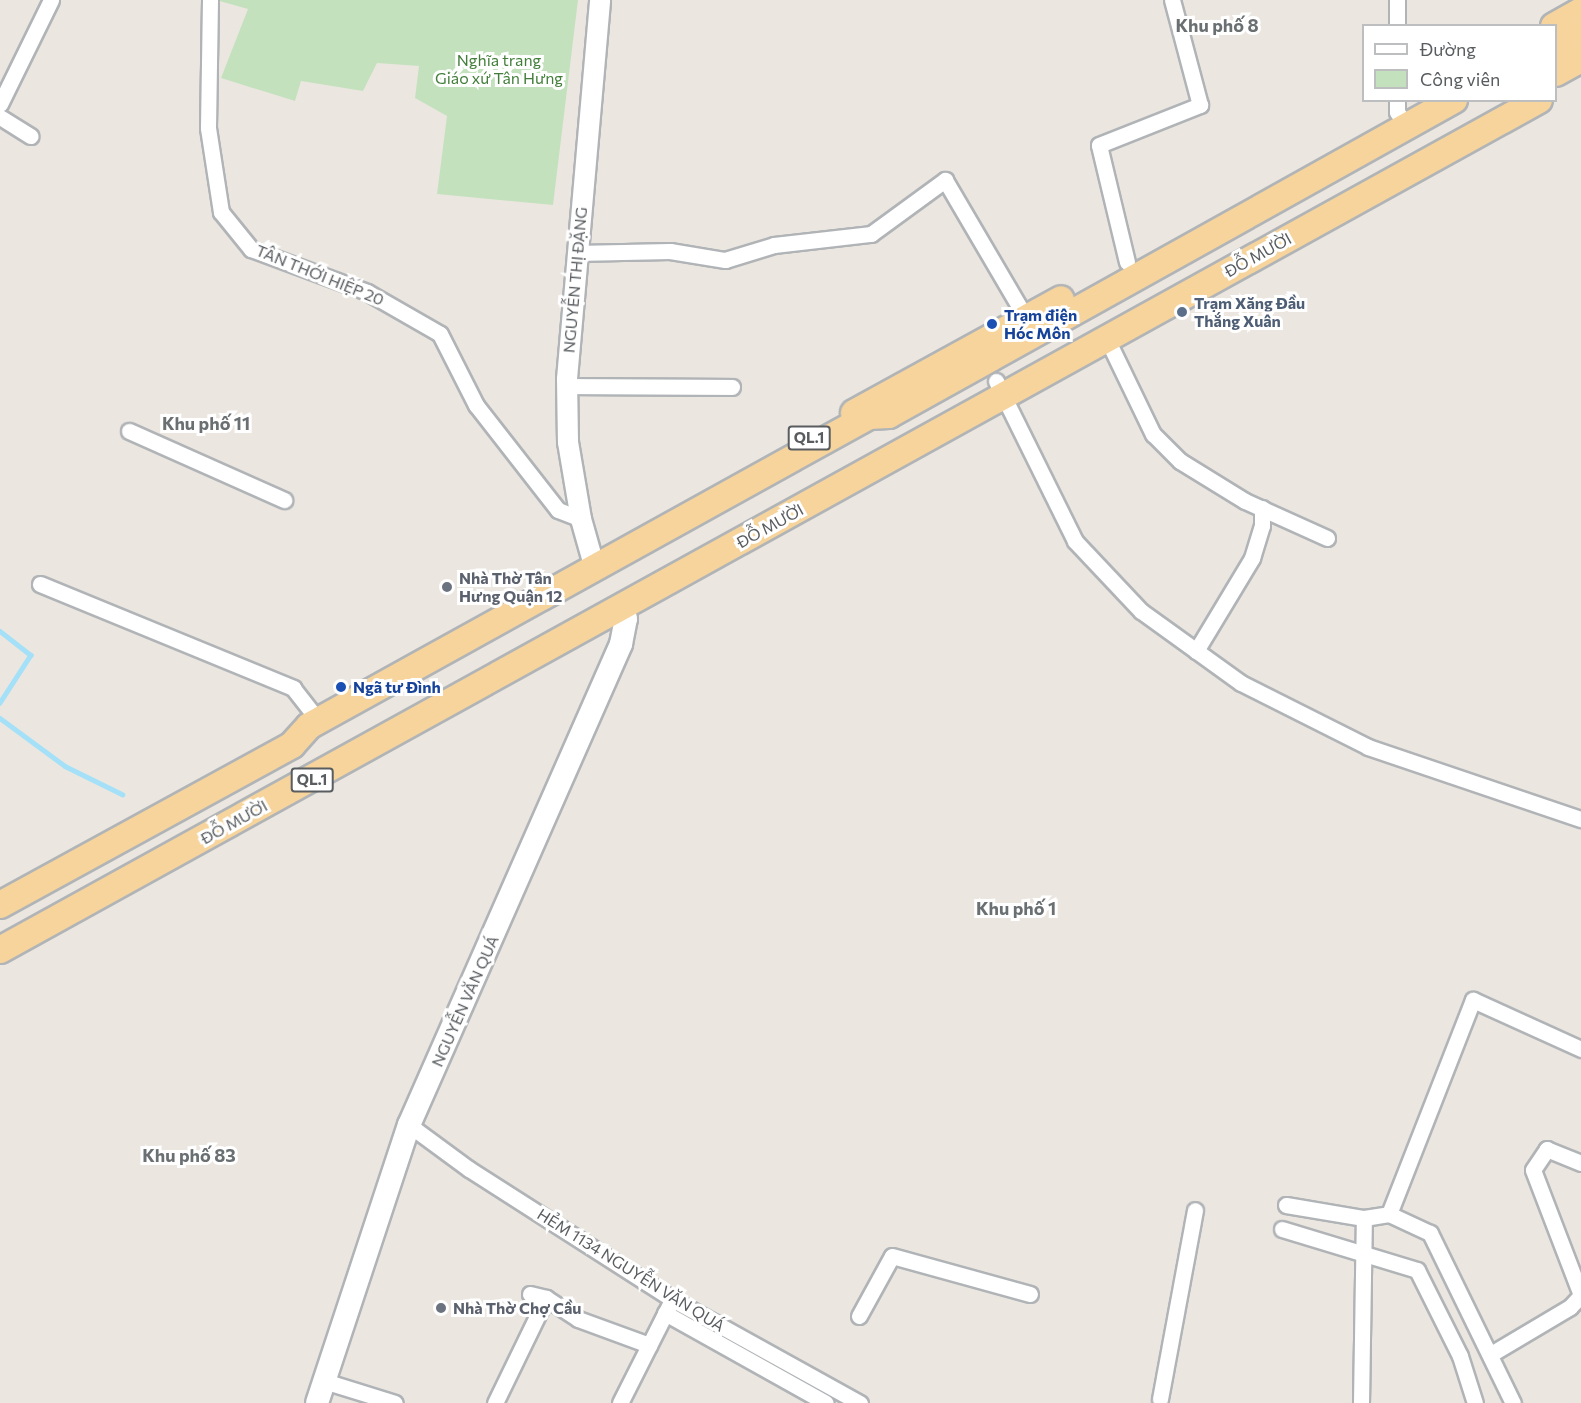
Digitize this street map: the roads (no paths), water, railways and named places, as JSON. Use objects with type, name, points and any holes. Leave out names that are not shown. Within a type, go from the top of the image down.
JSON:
[{"type":"highway","points":[[1557,24],[1581,11]]},
{"type":"highway","points":[[1557,45],[1581,32]]},
{"type":"highway","points":[[1557,72],[1581,59]]},
{"type":"highway","points":[[1557,91],[1581,78]]},
{"type":"highway","name":"QL.1","points":[[0,905],[292,745],[309,726],[1126,262],[1405,110],[1444,102]]},
{"type":"highway","name":"ĐỖ MƯỜI","points":[[1000,389],[1502,102]]},
{"type":"highway","name":"ĐỖ MƯỜI","points":[[0,950],[621,603],[887,451],[905,434],[1107,339],[1535,102]]},
{"type":"highway","name":"QL.1","points":[[0,887],[313,714],[870,416],[889,415],[1405,110]]},
{"type":"highway","name":"ĐỖ MƯỜI","points":[[0,933],[301,767],[325,765],[621,603]]},
{"type":"main road","name":"NGUYỄN VĂN QUÁ","points":[[317,1403],[409,1125],[593,712],[626,629],[621,603]]},
{"type":"street","points":[[0,104],[51,0]]},
{"type":"street","name":"TÂN THỚI HIỆP 20","points":[[210,0],[208,128],[221,212],[251,249],[376,296],[440,334],[476,405],[558,510],[580,519]]},
{"type":"street","name":"NGUYỄN THỊ ĐẶNG","points":[[594,563],[580,519],[568,442],[567,386],[576,253],[600,0]]},
{"type":"street","points":[[1126,262],[1099,145],[1200,105],[1172,0]]},
{"type":"street","points":[[1397,0],[1397,24]]},
{"type":"street","points":[[0,117],[30,136]]},
{"type":"street","points":[[576,253],[670,251],[725,260],[774,245],[871,234],[945,180],[1026,318]]},
{"type":"street","points":[[1107,339],[1153,434],[1180,461],[1262,508],[1327,538]]},
{"type":"street","points":[[567,386],[732,387]]},
{"type":"street","points":[[1000,389],[1075,541],[1141,611],[1241,683],[1368,747],[1581,819]]},
{"type":"street","points":[[129,431],[284,500]]},
{"type":"street","points":[[1196,651],[1252,558],[1262,526],[1262,508]]},
{"type":"street","points":[[40,584],[292,688],[313,714]]},
{"type":"street","points":[[1389,1214],[1473,1000],[1581,1049]]},
{"type":"street","name":"HẺM 1134 NGUYỄN VĂN QUÁ","points":[[409,1125],[668,1306],[860,1403]]},
{"type":"street","points":[[1491,1354],[1570,1307],[1581,1295],[1533,1170],[1547,1149],[1581,1163]]},
{"type":"street","points":[[1286,1206],[1364,1218],[1389,1214],[1430,1233],[1513,1403]]},
{"type":"street","points":[[1160,1399],[1195,1210]]},
{"type":"street","points":[[1360,1403],[1364,1218]]},
{"type":"street","points":[[1282,1228],[1417,1270],[1460,1356],[1475,1403]]},
{"type":"street","points":[[859,1316],[892,1256],[1030,1294]]},
{"type":"street","points":[[530,1294],[546,1298],[578,1318],[649,1345]]},
{"type":"street","points":[[495,1403],[546,1298]]},
{"type":"street","points":[[620,1403],[668,1306],[825,1403]]},
{"type":"street","points":[[324,1381],[395,1403]]},
{"type":"waterway","points":[[0,631],[31,655],[0,703]]},
{"type":"waterway","points":[[0,718],[65,766],[122,794]]},
{"type":"place","name":"Trạm Xăng Đầu Thắng Xuân","points":[[1182,312]]},
{"type":"place","name":"Trạm điện Hóc Môn","points":[[992,324]]},
{"type":"place","name":"Nhà Thờ Tân Hưng Quận 12","points":[[447,587]]},
{"type":"place","name":"Ngã tư Đình","points":[[341,687]]},
{"type":"place","name":"Nhà Thờ Chợ Cầu","points":[[441,1308]]},
{"type":"district","name":"Khu phố 8","points":[[1217,25]]},
{"type":"district","name":"Khu phố 11","points":[[206,423]]},
{"type":"district","name":"Khu phố 1","points":[[1016,908]]},
{"type":"district","name":"Khu phố 83","points":[[189,1155]]},
{"type":"park label","name":"Nghĩa trang Giáo xứ Tân Hưng","points":[[499,69]]}]
